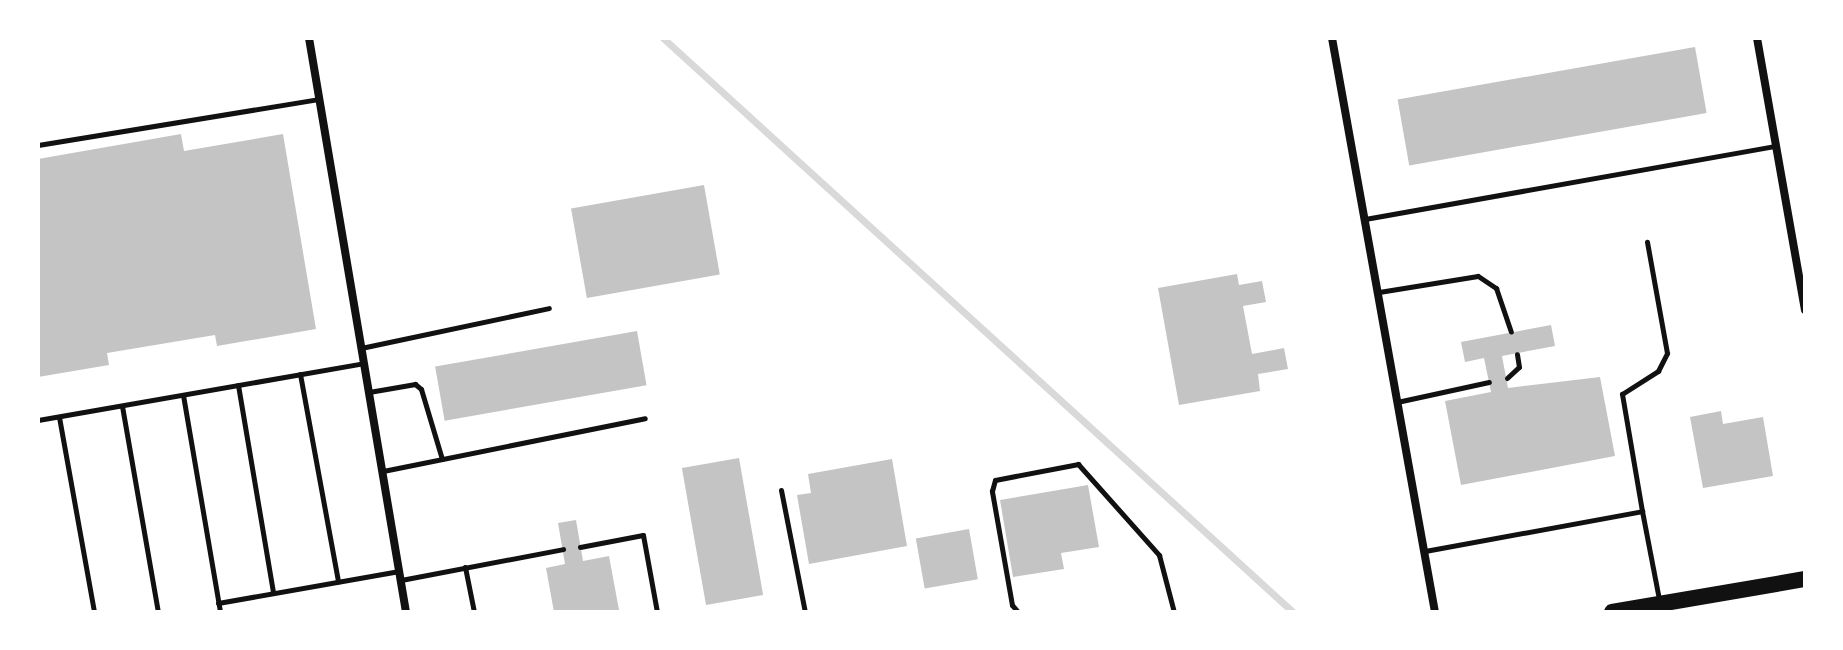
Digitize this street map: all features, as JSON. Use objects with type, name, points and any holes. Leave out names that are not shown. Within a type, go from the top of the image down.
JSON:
[{"type":"main road","points":[[1612,612],[1660,604],[1689,605],[1805,579]]},
{"type":"street","points":[[309,38],[406,612]]},
{"type":"street","points":[[1332,38],[1435,612]]},
{"type":"street","points":[[1757,38],[1805,310]]},
{"type":"lane","points":[[38,145],[319,99]]},
{"type":"lane","points":[[1365,219],[1776,146]]},
{"type":"lane","points":[[1647,242],[1667,353],[1658,371],[1622,394],[1660,604]]},
{"type":"lane","points":[[1378,292],[1478,276],[1496,288],[1511,332]]},
{"type":"lane","points":[[361,348],[549,308]]},
{"type":"lane","points":[[1507,378],[1519,367],[1517,354]]},
{"type":"lane","points":[[38,420],[364,363]]},
{"type":"lane","points":[[300,374],[338,582]]},
{"type":"lane","points":[[1397,402],[1489,382]]},
{"type":"lane","points":[[369,392],[415,384],[421,389],[431,408],[442,459]]},
{"type":"lane","points":[[238,385],[273,593]]},
{"type":"lane","points":[[183,395],[220,612]]},
{"type":"lane","points":[[122,406],[158,612]]},
{"type":"lane","points":[[59,417],[94,612]]},
{"type":"lane","points":[[382,471],[645,418]]},
{"type":"lane","points":[[1018,612],[1012,605],[994,506],[995,480],[1078,464],[1159,555],[1174,612]]},
{"type":"lane","points":[[781,490],[805,612]]},
{"type":"lane","points":[[1424,551],[1642,511]]},
{"type":"lane","points":[[580,547],[643,535],[657,612]]},
{"type":"lane","points":[[218,603],[338,582],[465,567],[563,549]]},
{"type":"lane","points":[[465,567],[474,612]]},
{"type":"building","points":[[1695,47],[1707,113],[1409,165],[1398,99]]},
{"type":"building","points":[[181,134],[184,151],[283,134],[316,329],[217,346],[215,335],[107,353],[109,365],[38,377],[38,159]]},
{"type":"building","points":[[704,185],[720,275],[587,298],[571,208]]},
{"type":"building","points":[[1237,274],[1239,285],[1262,281],[1266,302],[1243,306],[1252,354],[1284,348],[1288,369],[1258,374],[1260,391],[1179,405],[1158,288]]},
{"type":"building","points":[[1551,325],[1555,346],[1502,356],[1508,388],[1600,377],[1615,456],[1461,485],[1445,401],[1491,392],[1484,358],[1465,362],[1461,342]]},
{"type":"building","points":[[637,331],[647,385],[445,421],[435,367]]},
{"type":"building","points":[[1721,411],[1723,424],[1763,417],[1773,476],[1703,488],[1690,417]]},
{"type":"building","points":[[739,458],[763,595],[706,605],[682,468]]},
{"type":"building","points":[[892,459],[907,546],[809,564],[797,495],[811,493],[808,474]]},
{"type":"building","points":[[1088,485],[1099,547],[1061,553],[1064,569],[1013,577],[1000,500]]},
{"type":"building","points":[[576,520],[583,561],[609,556],[619,610],[554,612],[546,568],[565,564],[558,523]]},
{"type":"building","points":[[969,529],[978,579],[925,589],[916,538]]},
{"type":"waterway","points":[[663,38],[1293,612]]}]
